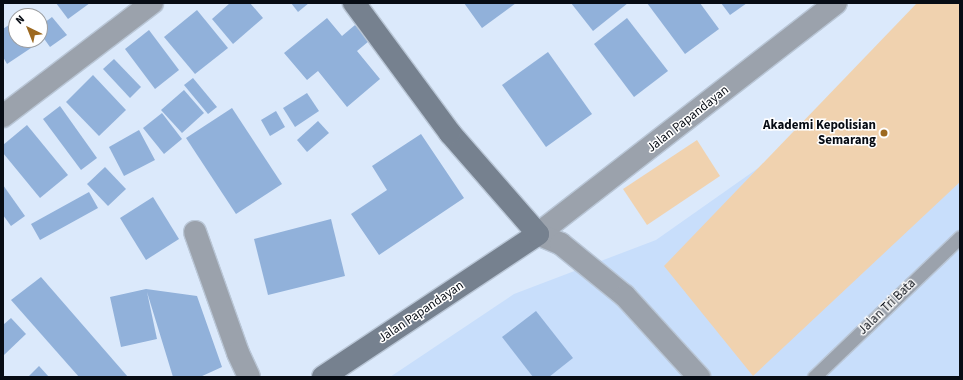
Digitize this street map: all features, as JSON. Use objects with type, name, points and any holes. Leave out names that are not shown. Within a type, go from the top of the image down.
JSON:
[{"type":"main road","points":[[354,3],[450,133],[538,234]]},
{"type":"main road","name":"Jalan Papandayan","points":[[323,377],[538,234]]},
{"type":"street","points":[[3,116],[152,3]]},
{"type":"street","name":"Jalan Papandayan","points":[[538,234],[836,3]]},
{"type":"street","points":[[195,232],[238,353],[249,377]]},
{"type":"street","points":[[538,234],[561,244],[625,296],[699,377]]},
{"type":"lane","name":"Jalan Tri Bata","points":[[814,377],[960,237]]},
{"type":"shaded area","points":[[917,3],[960,3],[960,182],[753,376],[664,266]]},
{"type":"shaded area","name":"Akademi Kepolisian Semarang","points":[[960,26],[960,377],[390,377],[514,294],[656,240]]},
{"type":"shaded area","points":[[697,140],[720,176],[647,225],[623,189]]},
{"type":"building","points":[[56,3],[90,3],[68,19]]},
{"type":"building","points":[[230,3],[250,3],[263,18],[233,44],[212,19]]},
{"type":"building","points":[[291,3],[309,3],[298,12]]},
{"type":"building","points":[[464,3],[516,3],[482,28]]},
{"type":"building","points":[[571,3],[628,3],[593,31]]},
{"type":"building","points":[[647,3],[700,3],[719,29],[685,54]]},
{"type":"building","points":[[721,3],[747,3],[730,15]]},
{"type":"building","points":[[197,10],[228,48],[195,74],[164,37]]},
{"type":"building","points":[[52,17],[67,35],[50,47],[48,44],[48,20]]},
{"type":"building","points":[[327,18],[342,36],[355,25],[369,41],[357,51],[380,79],[347,107],[318,71],[307,80],[284,53]]},
{"type":"building","points":[[627,18],[668,71],[634,97],[594,44]]},
{"type":"building","points":[[8,26],[8,48],[31,48],[7,64],[3,57],[3,29]]},
{"type":"building","points":[[149,30],[179,70],[155,89],[125,49]]},
{"type":"building","points":[[548,52],[592,114],[546,147],[502,85]]},
{"type":"building","points":[[114,59],[141,87],[130,98],[103,69]]},
{"type":"building","points":[[93,75],[126,110],[99,136],[66,102]]},
{"type":"building","points":[[193,78],[217,107],[208,114],[184,85]]},
{"type":"building","points":[[184,90],[204,113],[182,133],[161,110]]},
{"type":"building","points":[[307,93],[319,111],[295,127],[283,108]]},
{"type":"building","points":[[60,106],[97,158],[81,170],[43,119]]},
{"type":"building","points":[[232,108],[282,184],[236,214],[186,138]]},
{"type":"building","points":[[276,111],[285,127],[270,136],[261,120]]},
{"type":"building","points":[[162,113],[182,139],[164,154],[143,128]]},
{"type":"building","points":[[318,121],[329,133],[307,152],[297,140]]},
{"type":"building","points":[[27,125],[68,175],[40,198],[3,153],[3,145]]},
{"type":"building","points":[[139,130],[155,160],[124,176],[109,147]]},
{"type":"building","points":[[421,134],[464,198],[379,255],[351,214],[387,190],[372,166]]},
{"type":"building","points":[[105,167],[126,189],[108,206],[87,184]]},
{"type":"building","points":[[3,185],[25,216],[11,226],[3,215]]},
{"type":"building","points":[[89,192],[98,208],[40,240],[31,224]]},
{"type":"building","points":[[153,197],[179,239],[146,260],[120,218]]},
{"type":"building","points":[[331,219],[345,276],[268,295],[254,239]]},
{"type":"building","points":[[41,277],[128,377],[79,377],[11,300]]},
{"type":"building","points":[[146,289],[197,296],[222,367],[200,377],[173,377],[147,292],[157,339],[121,347],[110,297]]},
{"type":"building","points":[[536,311],[573,358],[549,377],[533,377],[502,337]]},
{"type":"building","points":[[11,318],[26,334],[4,355],[3,325]]},
{"type":"building","points":[[39,366],[49,377],[28,377]]},
{"type":"place","name":"Akademi Kepolisian Semarang","points":[[884,133]]}]
